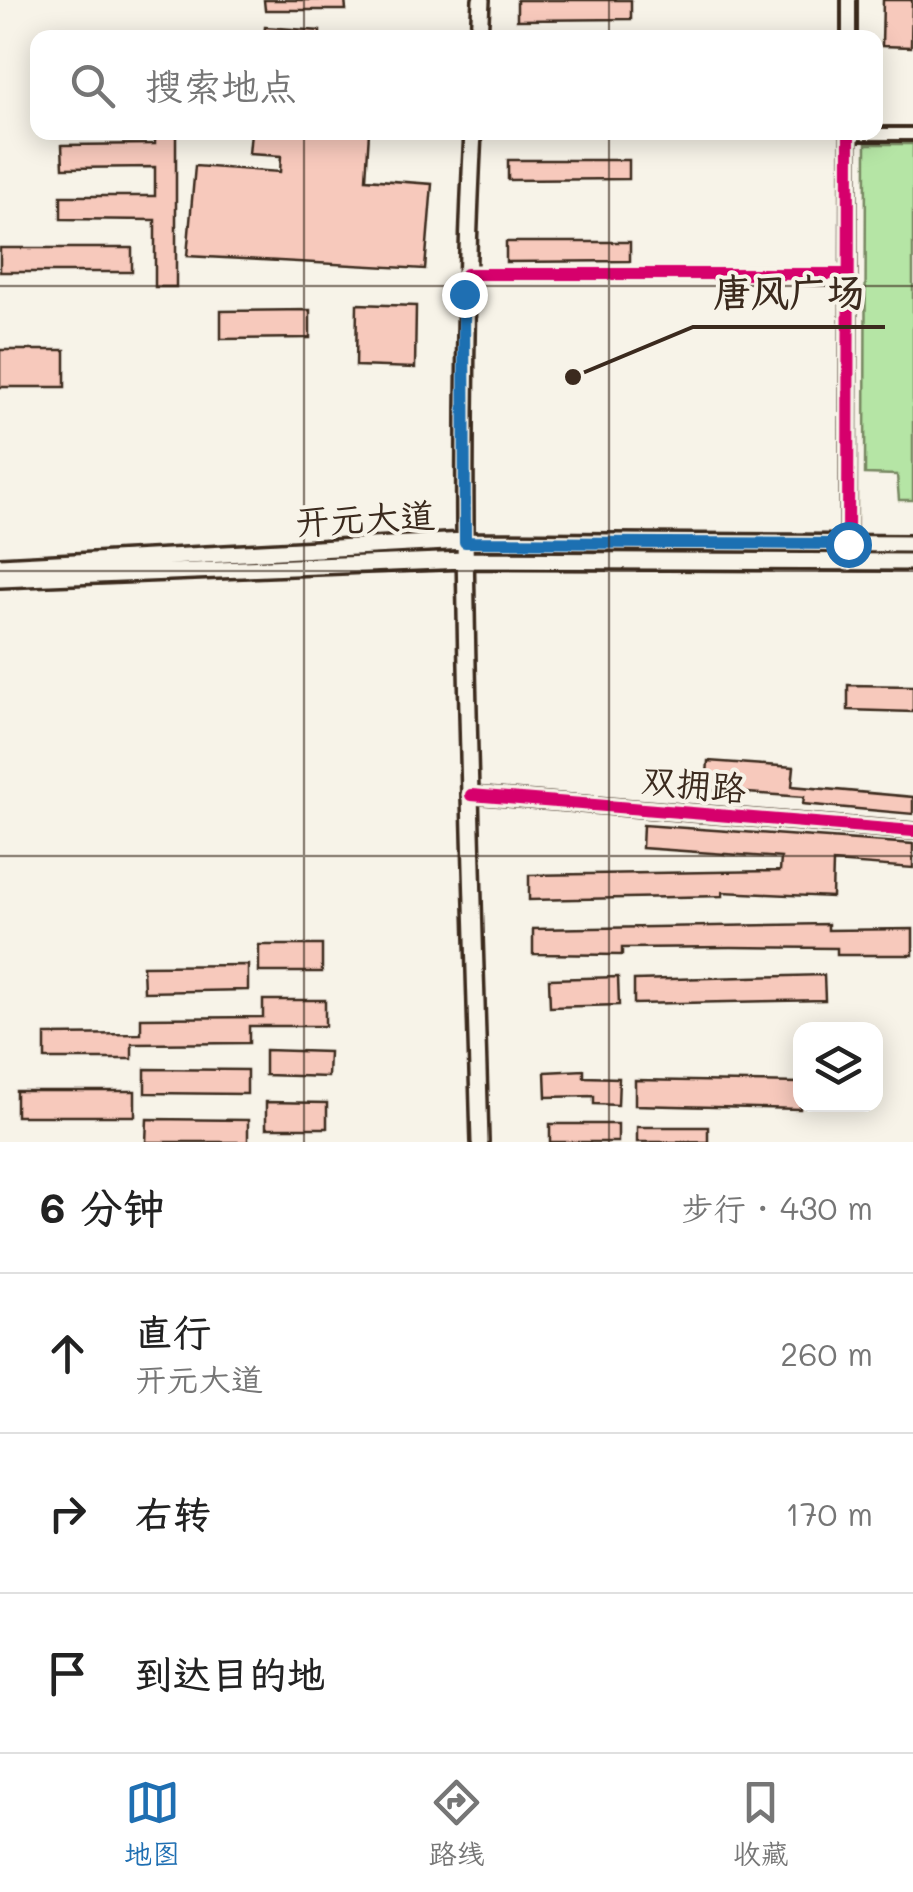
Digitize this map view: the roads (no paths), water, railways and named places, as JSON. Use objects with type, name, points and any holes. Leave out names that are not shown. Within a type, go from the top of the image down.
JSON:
[{"type":"main road","points":[[479,30],[481,0]]},
{"type":"main road","points":[[474,140],[466,274],[464,560],[480,1142]]},
{"type":"main road","name":"开元大道","points":[[0,566],[465,542],[913,544]]},
{"type":"main road","name":"开元大道","points":[[0,579],[464,560],[913,562]]},
{"type":"street","points":[[849,0],[849,30]]},
{"type":"street","points":[[883,134],[913,134]]},
{"type":"street","points":[[848,562],[849,140]]},
{"type":"street","points":[[466,274],[848,274]]},
{"type":"street","name":"双拥路","points":[[470,795],[913,831]]},
{"type":"place","name":"唐风广场","points":[[573,377]]}]
